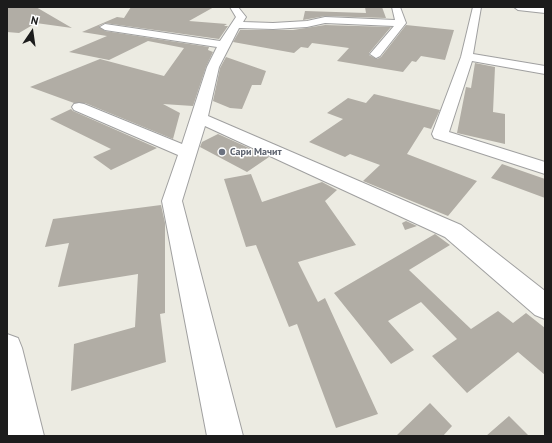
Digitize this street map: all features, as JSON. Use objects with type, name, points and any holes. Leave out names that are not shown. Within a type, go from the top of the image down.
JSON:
[{"type":"street","points":[[396,7],[401,23]]},
{"type":"street","points":[[477,7],[467,57],[440,134],[545,168]]},
{"type":"street","points":[[518,7],[545,10]]},
{"type":"street","points":[[225,436],[172,201],[200,118],[213,67],[224,45],[235,16],[273,26],[307,24],[325,20],[401,23]]},
{"type":"street","points":[[376,54],[401,23]]},
{"type":"street","points":[[105,27],[224,45]]},
{"type":"street","points":[[467,57],[545,70]]},
{"type":"street","points":[[79,107],[188,153]]},
{"type":"street","points":[[200,118],[453,231],[545,307]]},
{"type":"street","points":[[7,348],[26,436]]},
{"type":"building","points":[[7,7],[36,7],[72,28],[36,23],[19,33],[7,32]]},
{"type":"building","points":[[131,7],[214,7],[189,21],[227,24],[224,26],[228,26],[219,39],[105,23],[99,26],[105,31],[209,47],[208,50],[213,52],[206,67],[193,106],[163,104],[180,113],[173,139],[85,103],[74,103],[30,87],[100,59],[164,76],[184,48],[148,41],[109,60],[69,52],[107,36],[82,32],[117,17],[124,18]]},
{"type":"building","points":[[365,7],[382,7],[386,18],[325,16],[303,20],[305,11],[366,13]]},
{"type":"building","points":[[325,25],[391,27],[369,53],[369,55],[377,59],[381,57],[406,25],[454,30],[445,60],[421,56],[416,62],[412,61],[403,72],[337,61],[349,48],[312,43],[308,48],[301,47],[294,53],[233,42],[240,30],[293,30]]},
{"type":"building","points":[[226,57],[266,71],[261,85],[252,85],[242,109],[230,108],[213,101],[220,68]]},
{"type":"building","points":[[475,63],[495,67],[493,112],[505,114],[505,144],[457,133],[466,87],[471,88]]},
{"type":"building","points":[[374,94],[440,110],[431,129],[424,127],[407,154],[477,181],[448,216],[363,181],[380,165],[350,154],[345,157],[309,142],[343,119],[327,113],[348,98],[366,103]]},
{"type":"building","points":[[71,109],[157,148],[111,170],[93,157],[111,149],[50,119]]},
{"type":"building","points":[[218,134],[269,157],[247,172],[200,147],[202,142]]},
{"type":"building","points":[[502,164],[545,179],[545,198],[491,178]]},
{"type":"building","points":[[251,174],[262,202],[322,182],[337,190],[325,201],[356,245],[298,262],[318,302],[325,298],[378,414],[336,428],[297,324],[289,327],[256,245],[246,247],[224,179]]},
{"type":"building","points":[[161,205],[165,223],[165,313],[160,314],[166,362],[71,391],[74,344],[135,327],[138,274],[58,287],[69,243],[45,247],[53,219]]},
{"type":"building","points":[[406,221],[417,226],[405,230],[402,223]]},
{"type":"building","points":[[435,234],[450,245],[409,270],[471,329],[498,311],[513,323],[526,313],[545,328],[545,375],[518,352],[467,393],[432,356],[457,339],[421,302],[388,321],[414,350],[391,364],[334,293]]},
{"type":"building","points":[[430,403],[452,426],[443,436],[396,436]]},
{"type":"building","points":[[509,416],[529,436],[486,436]]},
{"type":"place","name":"Сари Мачит","points":[[222,152]]}]
